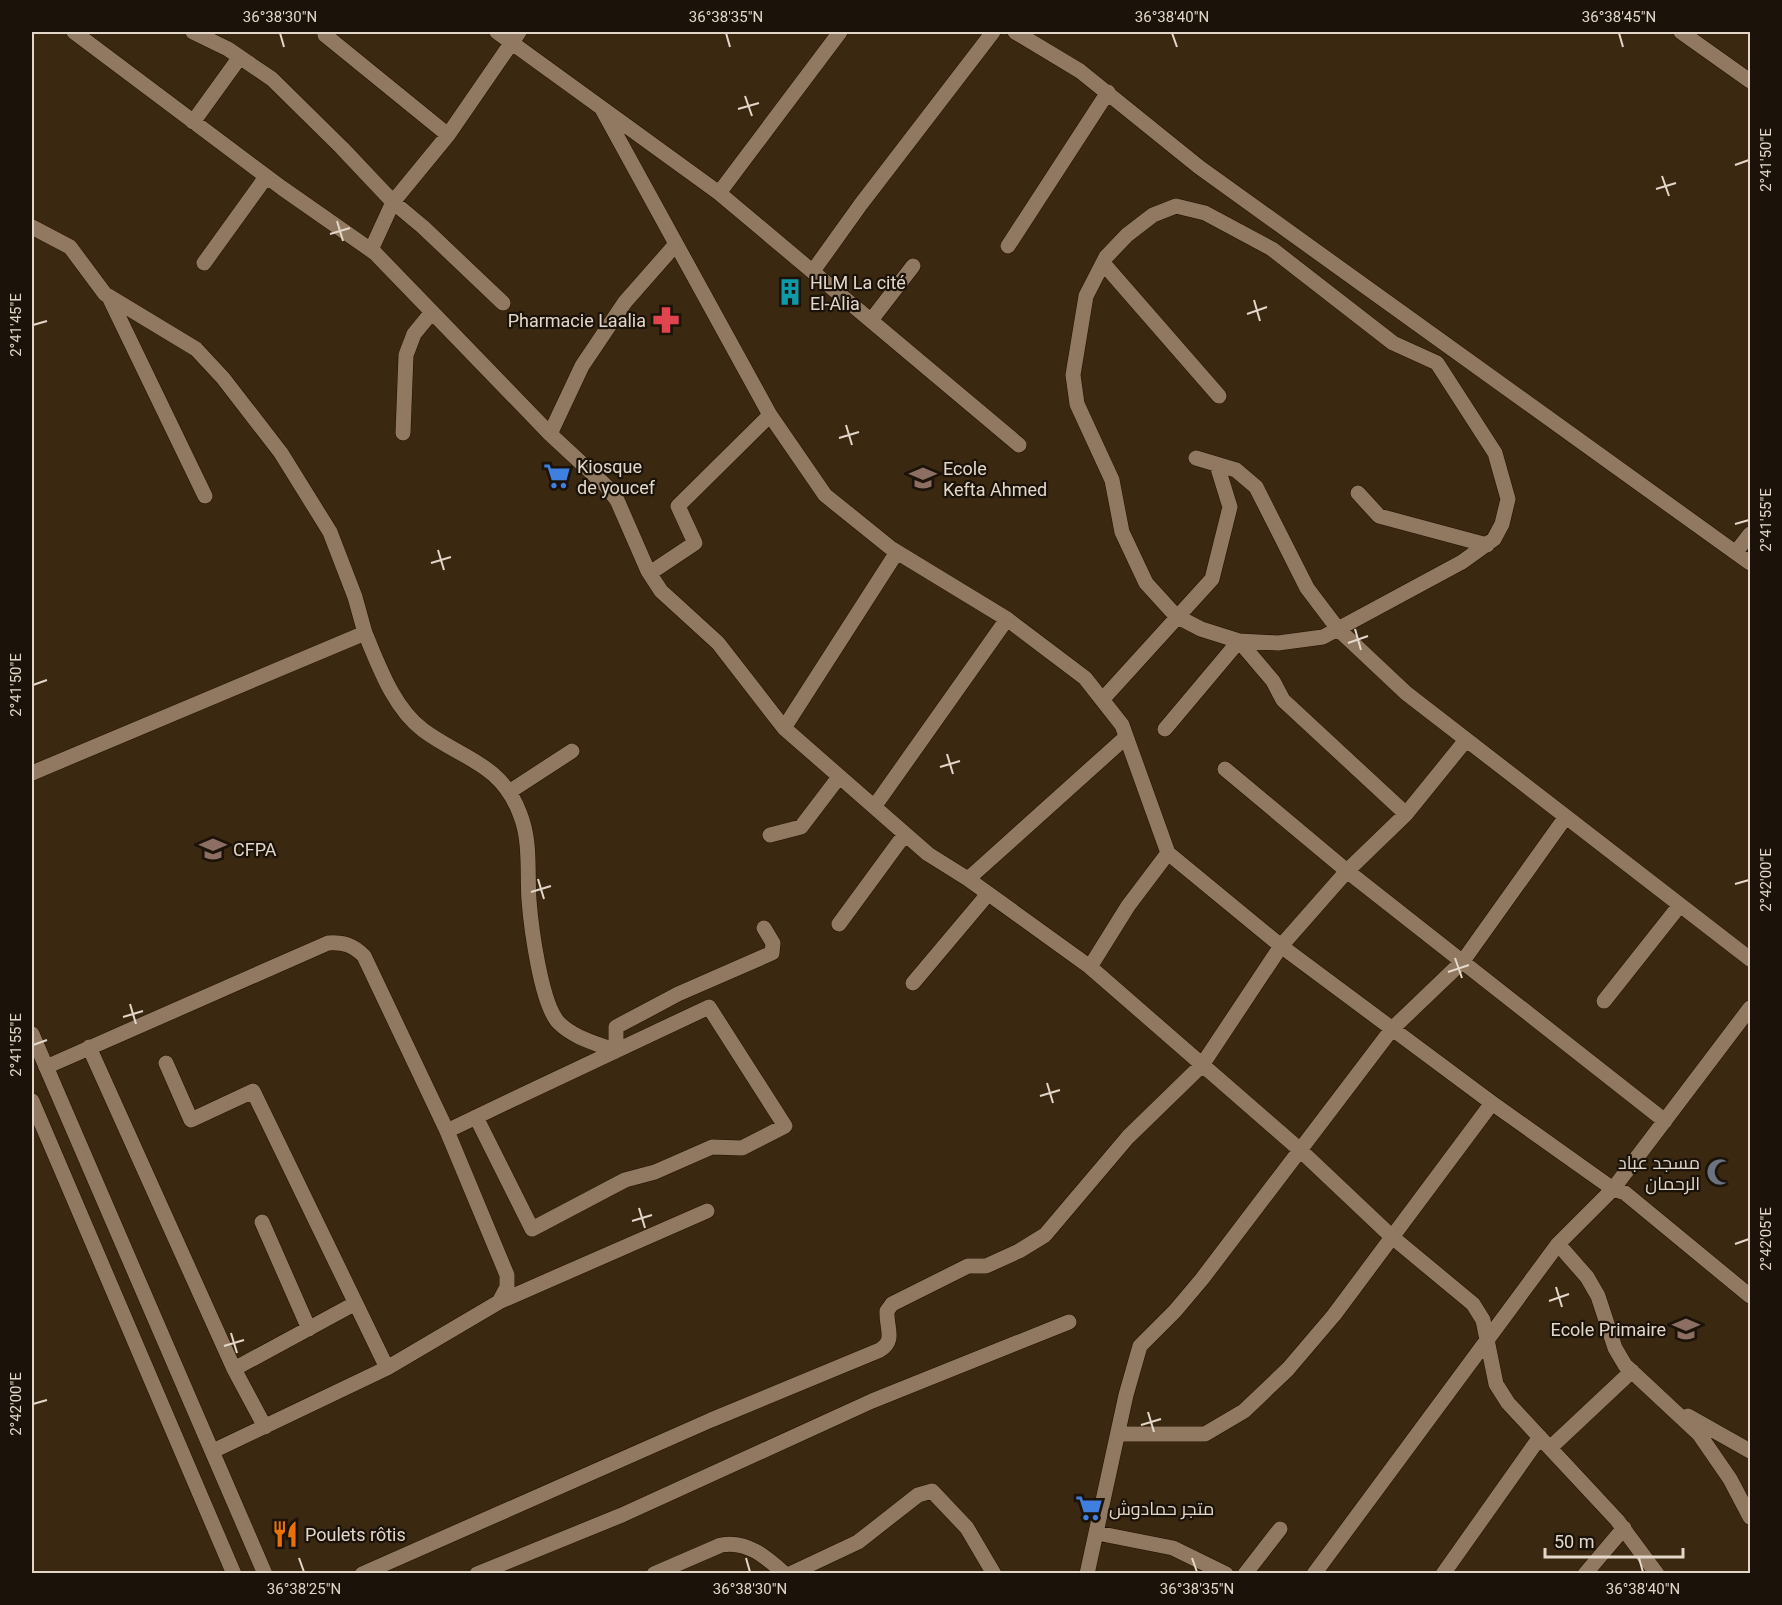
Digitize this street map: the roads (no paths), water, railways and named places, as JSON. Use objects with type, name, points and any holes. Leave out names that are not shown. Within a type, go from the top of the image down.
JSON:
[{"type":"street","points":[[74,32],[266,177],[371,250],[549,434],[606,486],[617,500],[650,573],[661,591],[718,643],[784,728],[928,854],[968,879],[1090,967],[1299,1149],[1391,1236],[1473,1304],[1483,1320],[1488,1337],[1496,1384],[1508,1403],[1624,1528],[1657,1574]]},
{"type":"street","points":[[193,32],[240,57],[272,79],[393,202],[423,227],[502,303]]},
{"type":"street","points":[[497,32],[516,37],[602,110],[719,193],[1019,445]]},
{"type":"street","points":[[719,193],[840,32]]},
{"type":"street","points":[[813,271],[993,32]]},
{"type":"street","points":[[1015,32],[1080,71],[1199,168],[1750,562]]},
{"type":"street","points":[[1681,32],[1750,81]]},
{"type":"street","points":[[325,35],[448,135]]},
{"type":"street","points":[[371,250],[393,202],[448,135],[516,37]]},
{"type":"street","points":[[193,122],[240,57]]},
{"type":"street","points":[[1008,246],[1108,92]]},
{"type":"street","points":[[602,110],[770,415],[825,495],[897,552],[1007,619],[1085,678],[1122,725],[1168,854],[1281,946],[1392,1029],[1612,1189],[1625,1193],[1750,1296]]},
{"type":"street","points":[[204,263],[266,177]]},
{"type":"street","points":[[1176,207],[1204,213],[1272,249],[1393,343],[1437,363],[1495,453],[1508,499],[1502,524],[1494,539],[1462,562],[1323,637],[1278,643],[1239,641],[1201,629],[1176,616],[1146,582],[1122,532],[1112,480],[1077,404],[1073,375],[1078,335],[1086,296],[1103,263],[1106,256],[1127,235],[1153,215],[1176,207]]},
{"type":"street","points":[[32,227],[70,247],[109,297],[205,496]]},
{"type":"street","points":[[549,434],[582,366],[625,302],[676,244]]},
{"type":"street","points":[[1103,263],[1219,396]]},
{"type":"street","points":[[872,320],[913,266]]},
{"type":"street","points":[[109,297],[195,349],[223,378],[281,453],[330,532],[355,597],[364,633],[387,684],[408,715],[423,730],[492,771],[509,792],[520,813],[527,837],[529,902],[545,997],[558,1022],[578,1036],[616,1051]]},
{"type":"street","points":[[1377,330],[1392,307]]},
{"type":"street","points":[[403,433],[406,355],[414,334],[432,312]]},
{"type":"street","points":[[650,573],[695,543],[678,506],[770,415]]},
{"type":"street","points":[[1196,458],[1236,470],[1257,487],[1306,588],[1338,628],[1406,693],[1750,959]]},
{"type":"street","points":[[1102,700],[1212,579],[1230,507],[1217,465]]},
{"type":"street","points":[[1358,493],[1379,516],[1486,545]]},
{"type":"street","points":[[1736,552],[1750,534]]},
{"type":"street","points":[[784,728],[897,552]]},
{"type":"street","points":[[874,807],[1007,619]]},
{"type":"street","points":[[32,773],[364,633]]},
{"type":"street","points":[[1165,729],[1239,641]]},
{"type":"street","points":[[1239,641],[1273,681],[1283,700],[1406,814]]},
{"type":"street","points":[[968,879],[1126,737]]},
{"type":"street","points":[[362,1574],[711,1420],[880,1350],[889,1344],[891,1339],[886,1311],[892,1304],[968,1266],[986,1266],[1019,1251],[1046,1235],[1128,1137],[1202,1065],[1281,946],[1347,871],[1406,814],[1466,740]]},
{"type":"street","points":[[509,792],[572,751]]},
{"type":"street","points":[[1225,769],[1347,871],[1665,1121]]},
{"type":"street","points":[[770,835],[801,827],[839,777]]},
{"type":"street","points":[[1087,1574],[1140,1347],[1202,1279],[1392,1029],[1462,961],[1565,818]]},
{"type":"street","points":[[839,924],[905,834]]},
{"type":"street","points":[[1090,967],[1128,906],[1168,854]]},
{"type":"street","points":[[913,982],[988,894]]},
{"type":"street","points":[[1604,1001],[1680,905]]},
{"type":"street","points":[[616,1051],[616,1027],[678,994],[772,953],[773,943],[765,928]]},
{"type":"street","points":[[46,1067],[328,943],[340,942],[354,946],[364,956],[447,1131],[504,1265],[507,1287],[499,1302]]},
{"type":"street","points":[[447,1131],[476,1117],[709,1007],[785,1126],[742,1148],[712,1147],[655,1172],[625,1180],[532,1229],[476,1117]]},
{"type":"street","points":[[1314,1574],[1558,1244],[1612,1189],[1750,1008]]},
{"type":"street","points":[[32,1035],[265,1574]]},
{"type":"street","points":[[89,1047],[234,1369],[265,1427]]},
{"type":"street","points":[[166,1063],[191,1119],[253,1091],[354,1304],[387,1368]]},
{"type":"street","points":[[32,1101],[232,1573]]},
{"type":"street","points":[[1118,1434],[1205,1434],[1244,1411],[1288,1369],[1334,1315],[1492,1103]]},
{"type":"street","points":[[213,1451],[387,1368],[499,1302],[707,1211]]},
{"type":"street","points":[[262,1222],[309,1329]]},
{"type":"street","points":[[1558,1244],[1587,1277],[1598,1296],[1615,1348],[1632,1371],[1674,1408],[1699,1434],[1730,1479],[1750,1517]]},
{"type":"street","points":[[234,1369],[354,1304]]},
{"type":"street","points":[[477,1574],[622,1515],[872,1401],[1069,1322]]},
{"type":"street","points":[[1476,1354],[1491,1362]]},
{"type":"street","points":[[1443,1574],[1545,1442],[1632,1371]]},
{"type":"street","points":[[1674,1408],[1750,1451]]},
{"type":"street","points":[[790,1574],[858,1542],[918,1495],[932,1491],[967,1528],[994,1574]]},
{"type":"street","points":[[1585,1574],[1624,1528]]},
{"type":"street","points":[[1245,1574],[1280,1529]]},
{"type":"street","points":[[1097,1533],[1173,1548],[1226,1574]]},
{"type":"street","points":[[654,1574],[733,1542],[745,1544],[785,1574]]},
{"type":"place","name":"HLM La cité El-Alia","points":[[790,292]]},
{"type":"place","name":"Pharmacie Laalia","points":[[666,320]]},
{"type":"place","name":"Kiosque de youcef","points":[[557,476]]},
{"type":"place","name":"Ecole Kefta Ahmed","points":[[923,478]]},
{"type":"place","name":"CFPA","points":[[213,849]]},
{"type":"place","name":"مسجد عباد الرحمان","points":[[1720,1172]]},
{"type":"place","name":"Ecole Primaire","points":[[1686,1329]]},
{"type":"place","name":"متجر حمادوش","points":[[1089,1508]]},
{"type":"place","name":"Poulets rôtis","points":[[285,1534]]}]
